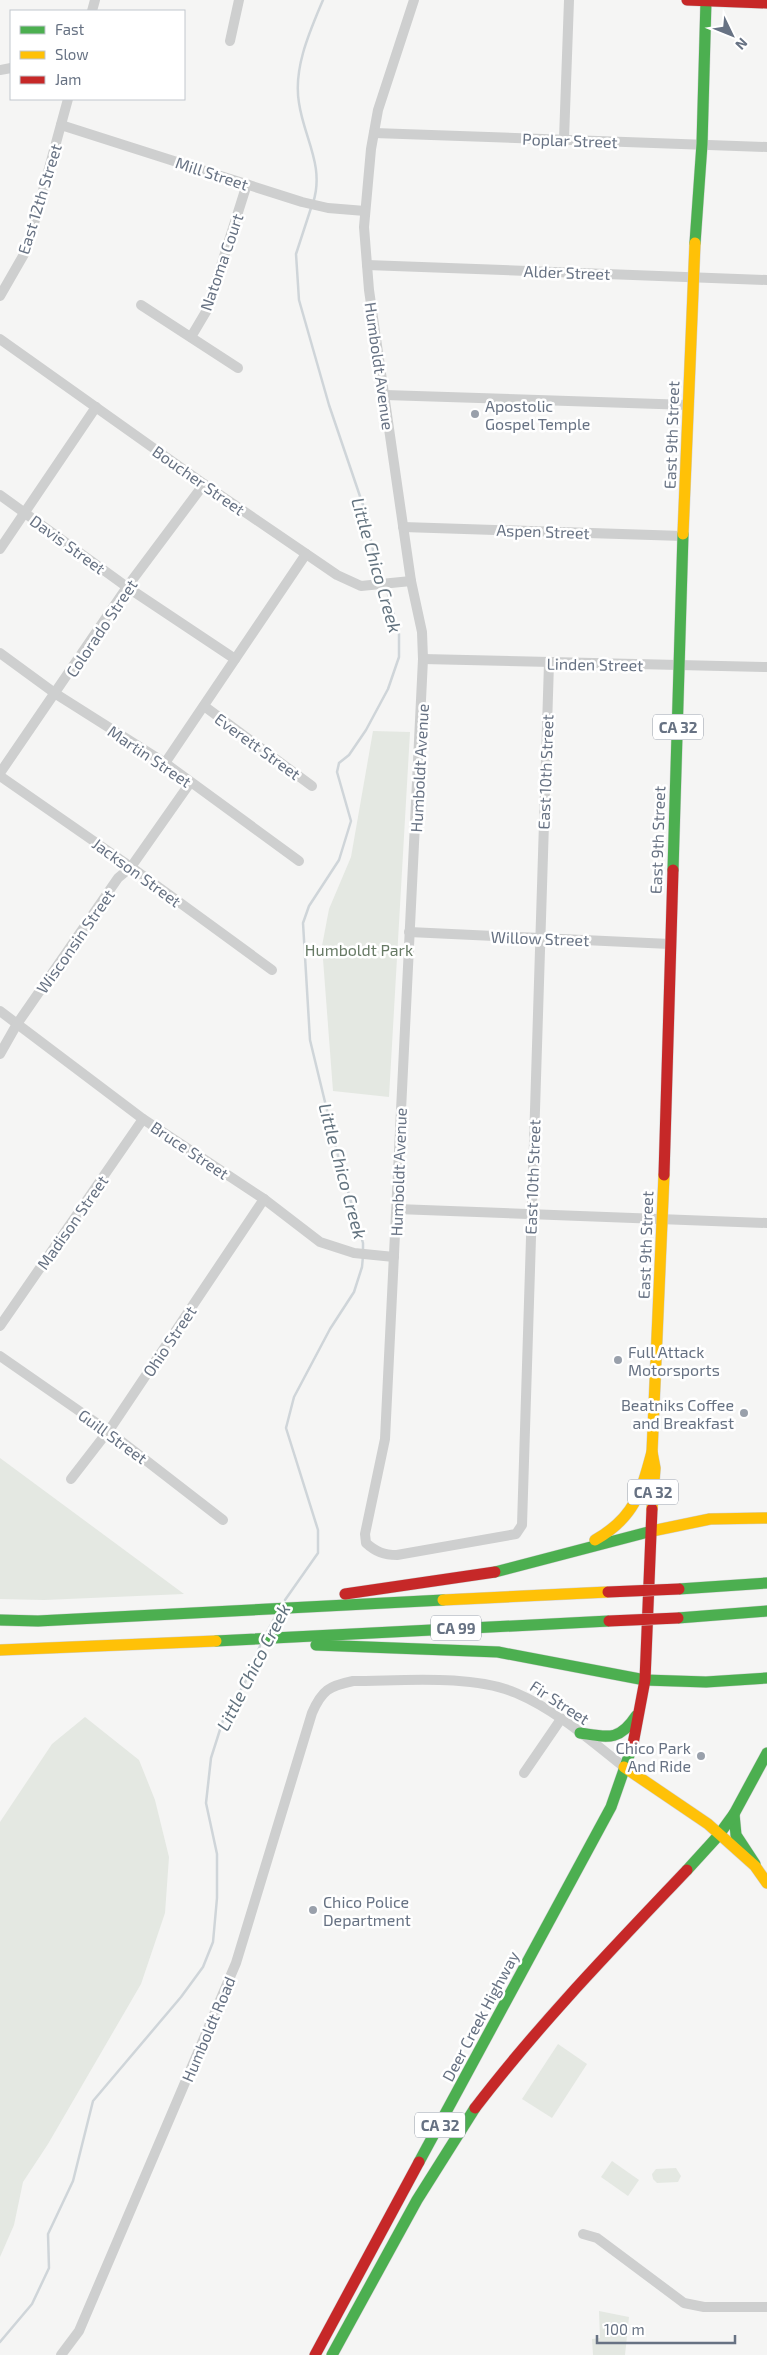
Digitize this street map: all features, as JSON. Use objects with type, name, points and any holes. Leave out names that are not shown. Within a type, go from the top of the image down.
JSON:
[{"type":"main road","points":[[687,0],[767,3]]},
{"type":"main road","name":"East 9th Street","points":[[645,1680],[648,1635],[648,1571],[652,1531],[654,1468],[652,1452],[663,1219],[683,536],[693,277],[702,144],[706,0]]},
{"type":"main road","points":[[538,1562],[568,1548],[596,1540],[610,1532],[624,1520],[638,1500],[652,1452]]},
{"type":"main road","points":[[306,1602],[483,1575],[652,1531],[710,1519],[767,1518]]},
{"type":"main road","name":"CA 99","points":[[0,1620],[38,1621],[261,1608],[306,1602],[608,1592],[762,1583]]},
{"type":"main road","name":"CA 99","points":[[0,1650],[39,1650],[678,1618],[763,1611]]},
{"type":"main road","points":[[287,1637],[303,1644],[498,1652],[645,1680],[691,1684],[733,1683],[767,1678]]},
{"type":"main road","name":"Deer Creek Highway","points":[[315,2355],[611,1807],[634,1740],[645,1680]]},
{"type":"main road","points":[[580,1733],[608,1737],[620,1736],[628,1729],[640,1710]]},
{"type":"main road","name":"CA 32","points":[[332,2355],[442,2159],[474,2110],[507,2067],[543,2026],[718,1836],[734,1814],[767,1753]]},
{"type":"main road","name":"Fir Street","points":[[624,1766],[708,1824],[718,1836],[755,1864]]},
{"type":"main road","points":[[734,1814],[736,1835],[767,1883]]},
{"type":"street","points":[[230,41],[238,0]]},
{"type":"street","name":"Humboldt Avenue","points":[[366,1543],[365,1534],[372,1494],[385,1438],[423,659],[422,632],[411,581],[367,265],[365,211],[378,110],[414,0]]},
{"type":"street","points":[[564,139],[569,0]]},
{"type":"street","name":"East 12th Street","points":[[0,296],[27,249],[68,100]]},
{"type":"street","name":"Mill Street","points":[[61,125],[302,202],[328,208],[365,211]]},
{"type":"street","name":"Poplar Street","points":[[374,134],[767,147]]},
{"type":"street","name":"Natoma Court","points":[[191,337],[207,310],[247,184]]},
{"type":"street","name":"Alder Street","points":[[367,265],[767,280]]},
{"type":"street","points":[[141,305],[238,368]]},
{"type":"street","name":"Boucher Street","points":[[0,339],[204,484],[337,575],[361,586],[411,581]]},
{"type":"street","points":[[385,396],[688,405]]},
{"type":"street","points":[[0,549],[96,407]]},
{"type":"street","name":"Colorado Street","points":[[0,774],[127,587],[204,484]]},
{"type":"street","name":"Davis Street","points":[[0,495],[127,587],[235,659]]},
{"type":"street","name":"Aspen Street","points":[[403,527],[683,536]]},
{"type":"street","points":[[164,763],[306,554]]},
{"type":"street","name":"Martin Street","points":[[0,653],[56,694],[164,763],[299,861]]},
{"type":"street","name":"Linden Street","points":[[423,659],[767,668]]},
{"type":"street","name":"East 10th Street","points":[[366,1543],[376,1551],[386,1555],[397,1555],[516,1534],[522,1525],[549,663]]},
{"type":"street","name":"Everett Street","points":[[204,706],[312,786]]},
{"type":"street","name":"Jackson Street","points":[[0,774],[272,970]]},
{"type":"street","name":"Wisconsin Street","points":[[0,1054],[18,1024],[118,878],[131,867],[190,783]]},
{"type":"street","name":"Willow Street","points":[[409,932],[670,944]]},
{"type":"street","name":"Bruce Street","points":[[0,1011],[143,1119],[264,1199],[320,1242],[354,1253],[394,1257]]},
{"type":"street","name":"Madison Street","points":[[0,1326],[143,1119]]},
{"type":"street","name":"Ohio Street","points":[[71,1480],[108,1431],[264,1199]]},
{"type":"street","points":[[397,1209],[767,1223]]},
{"type":"street","name":"Guill Street","points":[[0,1356],[108,1431],[223,1520]]},
{"type":"street","name":"Fir Street","points":[[325,1691],[337,1684],[353,1681],[474,1682],[515,1692],[536,1702],[624,1766]]},
{"type":"street","name":"Humboldt Road","points":[[61,2355],[79,2331],[236,1964],[312,1713],[318,1699],[325,1691]]},
{"type":"street","points":[[524,1773],[561,1719]]},
{"type":"street","points":[[583,2234],[597,2238],[684,2303],[704,2306],[767,2307]]},
{"type":"green space","name":"Humboldt Park","points":[[373,731],[410,732],[389,1097],[333,1091],[322,946],[329,909],[351,857]]},
{"type":"green space","points":[[0,1458],[184,1594],[44,1600],[0,1599]]},
{"type":"green space","points":[[85,1717],[139,1760],[155,1800],[169,1857],[165,1913],[141,1984],[48,2144],[23,2182],[14,2225],[0,2257],[0,1822],[52,1744]]},
{"type":"green space","points":[[558,2044],[587,2064],[552,2118],[522,2099]]},
{"type":"green space","points":[[612,2161],[639,2180],[628,2196],[601,2177]]},
{"type":"green space","points":[[676,2168],[681,2176],[678,2182],[657,2183],[653,2179],[652,2174],[656,2169]]},
{"type":"green space","points":[[599,2311],[629,2317],[625,2355],[593,2355],[592,2339],[600,2338]]},
{"type":"waterway","name":"Little Chico Creek","points":[[313,203],[317,177],[299,103],[298,76],[304,50],[323,0]]},
{"type":"waterway","name":"Little Chico Creek","points":[[311,208],[296,254],[299,300],[329,405],[364,508],[377,569],[384,582]]},
{"type":"waterway","name":"Little Chico Creek","points":[[363,1251],[363,1243],[340,1164],[310,1040],[303,923],[309,906],[339,860],[351,821],[337,772],[339,763],[349,755],[366,730],[388,689],[399,657],[399,634],[386,587]]},
{"type":"waterway","name":"Little Chico Creek","points":[[285,1600],[318,1553],[318,1530],[286,1428],[294,1397],[330,1329],[354,1292],[362,1267],[363,1256]]},
{"type":"waterway","name":"Little Chico Creek","points":[[267,1632],[276,1615]]},
{"type":"waterway","name":"Little Chico Creek","points":[[0,2342],[32,2304],[49,2268],[48,2234],[73,2181],[93,2101],[181,1997],[203,1967],[213,1942],[217,1898],[217,1854],[206,1803],[211,1758],[225,1714],[244,1685],[260,1646]]},
{"type":"traffic: fast","points":[[695,243],[702,144],[706,0]]},
{"type":"traffic: fast","points":[[673,870],[683,534]]},
{"type":"traffic: fast","points":[[495,1572],[652,1531]]},
{"type":"traffic: fast","points":[[679,1589],[767,1583]]},
{"type":"traffic: fast","points":[[0,1620],[38,1621],[443,1600]]},
{"type":"traffic: fast","points":[[678,1618],[767,1611]]},
{"type":"traffic: fast","points":[[216,1641],[609,1621]]},
{"type":"traffic: fast","points":[[316,1645],[498,1652],[645,1680]]},
{"type":"traffic: fast","points":[[645,1680],[706,1682],[767,1678]]},
{"type":"traffic: fast","points":[[580,1733],[612,1736],[624,1730],[636,1716]]},
{"type":"traffic: fast","points":[[419,2162],[611,1807],[633,1744]]},
{"type":"traffic: fast","points":[[687,1870],[718,1836],[734,1814],[767,1753]]},
{"type":"traffic: fast","points":[[734,1814],[736,1835],[755,1864]]},
{"type":"traffic: fast","points":[[332,2355],[417,2200],[475,2108]]},
{"type":"traffic: slow","points":[[683,534],[695,243]]},
{"type":"traffic: slow","points":[[652,1509],[655,1468],[652,1452],[664,1175]]},
{"type":"traffic: slow","points":[[595,1540],[619,1523],[634,1503],[644,1480],[652,1452]]},
{"type":"traffic: slow","points":[[652,1531],[710,1519],[767,1518]]},
{"type":"traffic: slow","points":[[443,1600],[608,1592]]},
{"type":"traffic: slow","points":[[0,1650],[216,1641]]},
{"type":"traffic: slow","points":[[624,1767],[708,1824],[755,1866],[767,1883]]},
{"type":"traffic: jam","points":[[687,0],[767,3]]},
{"type":"traffic: jam","points":[[664,1175],[673,870]]},
{"type":"traffic: jam","points":[[633,1744],[645,1680],[652,1509]]},
{"type":"traffic: jam","points":[[345,1594],[495,1572]]},
{"type":"traffic: jam","points":[[608,1592],[679,1589]]},
{"type":"traffic: jam","points":[[609,1621],[678,1618]]},
{"type":"traffic: jam","points":[[475,2108],[551,2016],[687,1870]]},
{"type":"traffic: jam","points":[[315,2355],[419,2162]]},
{"type":"place","name":"Apostolic Gospel Temple","points":[[475,414]]},
{"type":"place","name":"Full Attack Motorsports","points":[[618,1360]]},
{"type":"place","name":"Beatniks Coffee and Breakfast","points":[[744,1413]]},
{"type":"place","name":"Chico Park And Ride","points":[[701,1756]]},
{"type":"place","name":"Chico Police Department","points":[[313,1910]]}]
